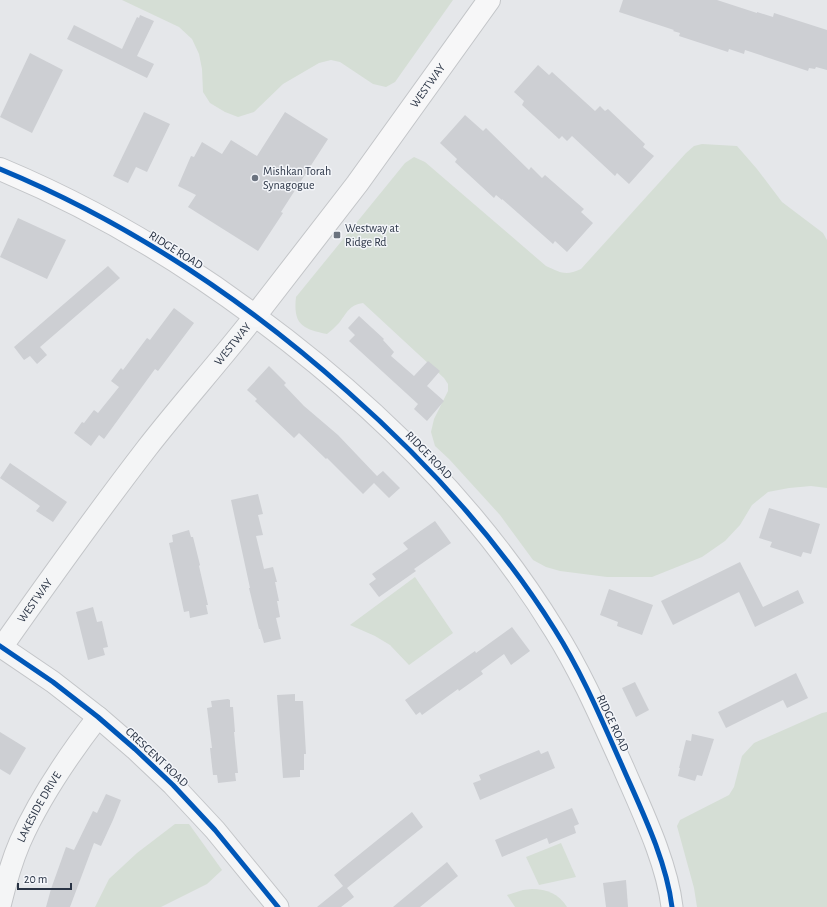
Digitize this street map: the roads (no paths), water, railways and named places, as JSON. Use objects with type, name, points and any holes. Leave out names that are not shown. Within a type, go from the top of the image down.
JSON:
[{"type":"street","name":"WESTWAY","points":[[1,646],[148,447],[255,316],[357,184],[489,0]]},
{"type":"street","name":"RIDGE ROAD","points":[[0,169],[60,196],[105,219],[169,256],[215,286],[289,341],[322,368],[386,425],[465,508],[512,567],[556,631],[584,683],[598,711],[660,857],[672,907]]},
{"type":"street","name":"CRESCENT ROAD","points":[[1,646],[53,682],[135,748],[173,785],[214,830],[278,907]]},
{"type":"street","name":"LAKESIDE DRIVE","points":[[0,906],[7,878],[20,842],[40,801],[66,761],[98,717]]},
{"type":"place","name":"Mishkan Torah Synagogue","points":[[255,178]]},
{"type":"place","name":"Westway at Ridge Rd","points":[[337,235]]}]
